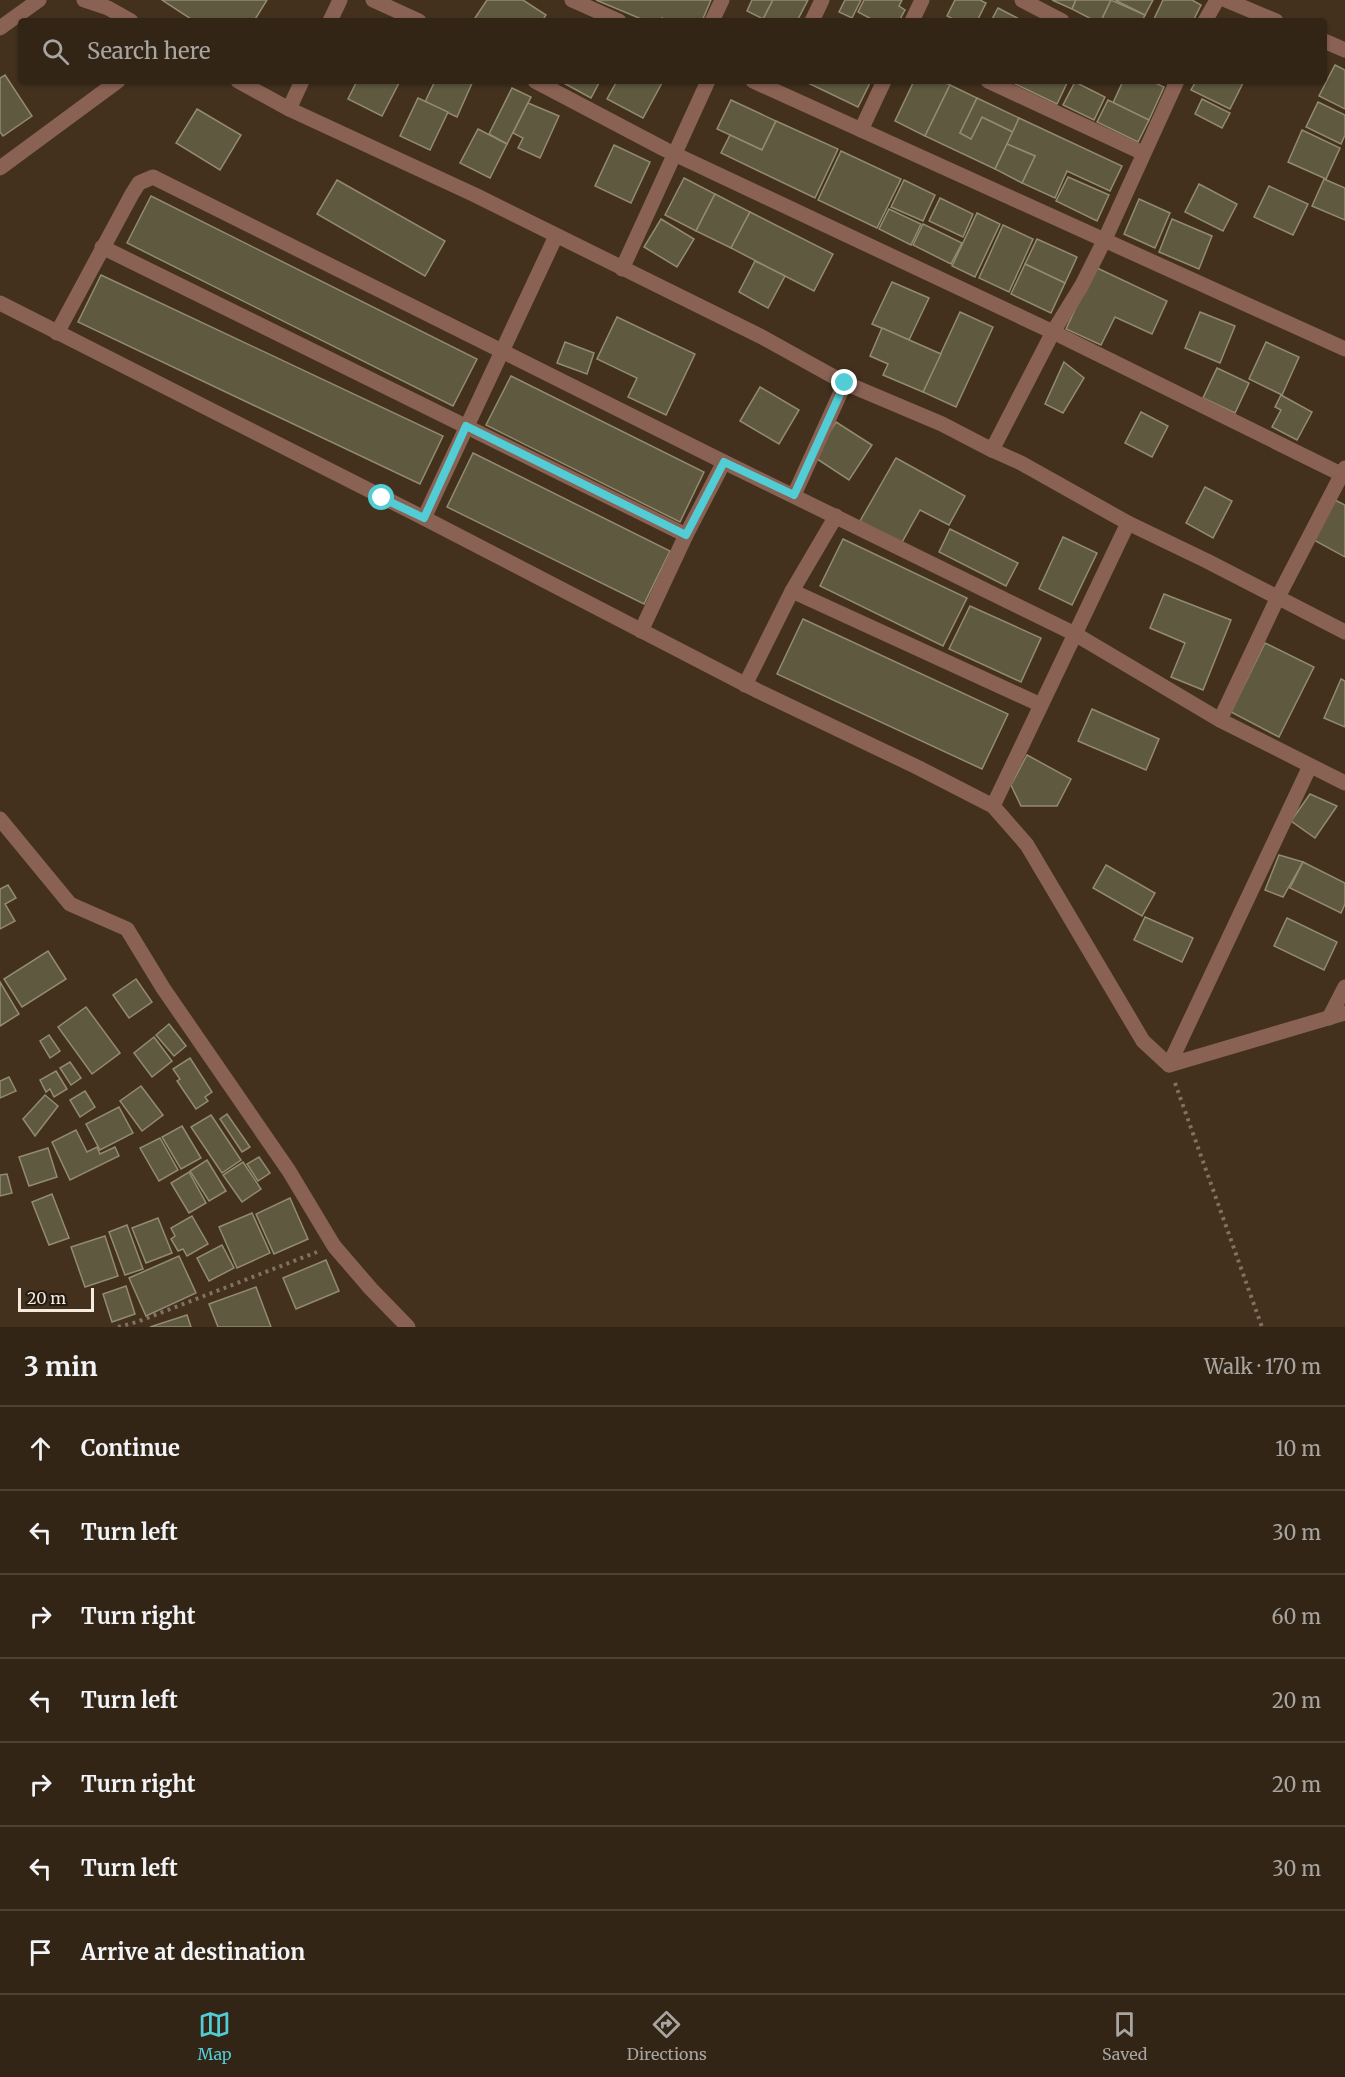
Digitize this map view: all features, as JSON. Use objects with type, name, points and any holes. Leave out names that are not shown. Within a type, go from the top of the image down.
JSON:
[{"type":"street","points":[[0,28],[39,0]]},
{"type":"street","points":[[84,0],[108,8],[126,18]]},
{"type":"street","points":[[331,18],[340,0]]},
{"type":"street","points":[[373,0],[412,18]]},
{"type":"street","points":[[573,0],[612,18]]},
{"type":"street","points":[[713,18],[722,0]]},
{"type":"street","points":[[813,18],[822,0]]},
{"type":"street","points":[[913,18],[922,0]]},
{"type":"street","points":[[1022,0],[1056,18]]},
{"type":"street","points":[[1207,18],[1217,0]]},
{"type":"street","points":[[1226,0],[1269,18]]},
{"type":"street","points":[[1327,42],[1345,50]]},
{"type":"street","points":[[0,168],[114,84]]},
{"type":"street","points":[[243,84],[289,110],[474,195],[762,337],[845,383],[942,424],[1021,464],[1128,523],[1345,632]]},
{"type":"street","points":[[289,110],[301,84]]},
{"type":"street","points":[[541,84],[675,154],[1053,332],[1344,473],[1278,597],[1220,720]]},
{"type":"street","points":[[622,268],[707,84]]},
{"type":"street","points":[[861,130],[883,84]]},
{"type":"street","points":[[994,84],[1143,153]]},
{"type":"street","points":[[992,450],[1053,332],[1082,285],[1105,239],[1175,84]]},
{"type":"street","points":[[780,86],[861,130],[1345,349]]},
{"type":"street","points":[[57,333],[102,247],[140,183],[153,177],[1075,634],[1220,720],[1345,783]]},
{"type":"street","points":[[424,518],[556,236]]},
{"type":"street","points":[[102,247],[686,535]]},
{"type":"street","points":[[0,303],[746,684],[993,806],[1027,845],[1143,1041],[1169,1065]]},
{"type":"street","points":[[794,495],[845,383]]},
{"type":"street","points":[[642,631],[686,535],[724,462]]},
{"type":"street","points":[[746,684],[792,591],[836,516]]},
{"type":"street","points":[[993,806],[1128,523]]},
{"type":"street","points":[[792,591],[1041,705]]},
{"type":"street","points":[[1169,1065],[1310,766]]},
{"type":"street","points":[[0,819],[70,904],[127,930],[163,988],[289,1171],[334,1246],[370,1289],[408,1327]]},
{"type":"street","points":[[1329,1018],[1345,987]]},
{"type":"street","points":[[1169,1065],[1345,1013]]},
{"type":"path","points":[[1169,1065],[1262,1327]]},
{"type":"path","points":[[118,1327],[334,1246]]},
{"type":"building","points":[[162,0],[267,0],[256,18],[189,18]]},
{"type":"building","points":[[487,0],[523,0],[546,15],[544,18],[475,18]]},
{"type":"building","points":[[596,0],[711,0],[703,18],[639,18]]},
{"type":"building","points":[[752,0],[773,0],[764,18],[747,11]]},
{"type":"building","points":[[773,0],[808,0],[799,18],[764,18]]},
{"type":"building","points":[[845,0],[861,0],[852,18],[839,12]]},
{"type":"building","points":[[864,0],[902,0],[899,6],[905,10],[901,18],[869,18],[858,12]]},
{"type":"building","points":[[955,0],[980,0],[986,3],[978,18],[947,16]]},
{"type":"building","points":[[1052,0],[1076,0],[1072,9]]},
{"type":"building","points":[[1076,0],[1111,0],[1102,18],[1089,18],[1072,9]]},
{"type":"building","points":[[1111,0],[1145,15],[1144,18],[1102,18]]},
{"type":"building","points":[[1115,0],[1153,0],[1145,15]]},
{"type":"building","points":[[1163,0],[1192,0],[1201,5],[1194,18],[1154,18]]},
{"type":"building","points":[[998,8],[1017,18],[993,18]]},
{"type":"building","points":[[1335,65],[1345,70],[1345,109],[1319,96]]},
{"type":"building","points":[[5,75],[32,116],[3,136],[0,132],[0,78]]},
{"type":"building","points":[[356,84],[398,84],[382,116],[348,99]]},
{"type":"building","points":[[434,84],[472,84],[457,117],[425,102]]},
{"type":"building","points":[[565,84],[598,84],[591,98]]},
{"type":"building","points":[[615,84],[661,84],[643,118],[607,99]]},
{"type":"building","points":[[810,84],[870,84],[858,107]]},
{"type":"building","points":[[913,84],[950,85],[925,136],[895,121]]},
{"type":"building","points":[[1015,84],[1067,84],[1057,104]]},
{"type":"building","points":[[1074,84],[1079,84],[1105,97],[1094,120],[1063,105]]},
{"type":"building","points":[[1122,84],[1158,84],[1164,87],[1149,120],[1113,103]]},
{"type":"building","points":[[1194,84],[1242,84],[1230,109],[1191,90]]},
{"type":"building","points":[[950,85],[977,98],[960,133],[971,139],[982,117],[1013,132],[995,169],[925,136]]},
{"type":"building","points":[[512,88],[531,97],[507,144],[489,134]]},
{"type":"building","points":[[418,98],[448,112],[430,150],[400,136]]},
{"type":"building","points":[[977,98],[1019,118],[1013,132],[982,117],[971,139],[960,133]]},
{"type":"building","points":[[1202,99],[1230,113],[1222,128],[1195,114]]},
{"type":"building","points":[[731,100],[776,121],[762,150],[717,129]]},
{"type":"building","points":[[1108,100],[1149,120],[1138,142],[1097,122]]},
{"type":"building","points":[[1318,102],[1345,115],[1345,135],[1341,144],[1306,127]]},
{"type":"building","points":[[528,103],[559,116],[540,158],[518,148],[523,138],[513,133]]},
{"type":"building","points":[[197,109],[241,135],[220,170],[176,143]]},
{"type":"building","points":[[1019,118],[1122,166],[1110,191],[1067,171],[1055,198],[1022,183],[1035,156],[1007,144]]},
{"type":"building","points":[[776,121],[838,149],[815,198],[721,153],[730,135],[762,150]]},
{"type":"building","points":[[478,129],[507,144],[490,178],[460,163]]},
{"type":"building","points":[[1302,130],[1340,148],[1326,179],[1288,162]]},
{"type":"building","points":[[1007,144],[1035,156],[1022,183],[995,169]]},
{"type":"building","points":[[614,145],[650,162],[631,203],[595,186]]},
{"type":"building","points":[[841,151],[901,179],[877,228],[818,200]]},
{"type":"building","points":[[1068,177],[1109,195],[1097,221],[1056,201]]},
{"type":"building","points":[[684,178],[715,194],[696,231],[665,215]]},
{"type":"building","points":[[1324,179],[1345,188],[1345,220],[1312,206]]},
{"type":"building","points":[[337,180],[445,241],[425,276],[317,214]]},
{"type":"building","points":[[904,180],[935,195],[923,221],[891,207]]},
{"type":"building","points":[[1199,184],[1237,204],[1223,231],[1185,212]]},
{"type":"building","points":[[1269,186],[1308,204],[1293,235],[1254,217]]},
{"type":"building","points":[[715,194],[750,212],[731,248],[696,231]]},
{"type":"building","points":[[151,196],[477,359],[453,406],[127,243]]},
{"type":"building","points":[[940,198],[973,214],[963,237],[929,221]]},
{"type":"building","points":[[1139,199],[1170,213],[1155,248],[1124,234]]},
{"type":"building","points":[[889,209],[921,224],[911,245],[879,229]]},
{"type":"building","points":[[750,212],[833,254],[814,291],[731,248]]},
{"type":"building","points":[[977,213],[1000,224],[975,277],[952,266]]},
{"type":"building","points":[[661,219],[694,239],[677,267],[644,247]]},
{"type":"building","points":[[1172,219],[1212,236],[1199,269],[1159,252]]},
{"type":"building","points":[[923,224],[962,243],[951,264],[913,245]]},
{"type":"building","points":[[1003,225],[1033,239],[1009,292],[979,278]]},
{"type":"building","points":[[1037,239],[1077,257],[1065,283],[1025,264]]},
{"type":"building","points":[[755,261],[785,276],[768,308],[739,292]]},
{"type":"building","points":[[1025,264],[1065,283],[1051,313],[1011,294]]},
{"type":"building","points":[[1095,267],[1167,301],[1152,334],[1115,317],[1101,345],[1066,329]]},
{"type":"building","points":[[101,275],[443,436],[420,484],[78,322]]},
{"type":"building","points":[[892,282],[929,298],[909,340],[872,324]]},
{"type":"building","points":[[960,312],[993,327],[956,407],[923,392]]},
{"type":"building","points":[[1200,312],[1235,326],[1220,363],[1185,348]]},
{"type":"building","points":[[617,317],[695,354],[666,415],[628,397],[637,378],[597,359]]},
{"type":"building","points":[[882,328],[941,354],[923,392],[883,375],[888,364],[870,356]]},
{"type":"building","points":[[565,342],[594,353],[587,374],[557,363]]},
{"type":"building","points":[[1266,342],[1299,357],[1282,395],[1249,379]]},
{"type":"building","points":[[1064,362],[1084,378],[1063,413],[1045,404]]},
{"type":"building","points":[[1217,368],[1249,383],[1235,413],[1203,398]]},
{"type":"building","points":[[511,376],[704,472],[680,522],[486,425]]},
{"type":"building","points":[[760,387],[799,410],[779,444],[740,421]]},
{"type":"building","points":[[1281,395],[1312,412],[1297,440],[1272,427],[1281,410],[1275,407]]},
{"type":"building","points":[[1141,412],[1168,426],[1152,457],[1125,443]]},
{"type":"building","points":[[836,422],[872,445],[849,480],[814,457]]},
{"type":"building","points":[[473,453],[670,551],[644,604],[447,507]]},
{"type":"building","points":[[896,458],[965,496],[949,525],[920,510],[901,544],[860,521]]},
{"type":"building","points":[[1205,487],[1232,501],[1213,538],[1186,523]]},
{"type":"building","points":[[1333,499],[1345,505],[1345,557],[1312,539]]},
{"type":"building","points":[[950,529],[1018,563],[1006,586],[939,552]]},
{"type":"building","points":[[1063,537],[1097,553],[1072,605],[1039,589]]},
{"type":"building","points":[[843,539],[967,598],[943,646],[820,586]]},
{"type":"building","points":[[1164,594],[1231,620],[1203,690],[1171,677],[1185,643],[1150,628]]},
{"type":"building","points":[[970,606],[1041,638],[1021,682],[949,649]]},
{"type":"building","points":[[803,619],[1008,714],[982,769],[777,674]]},
{"type":"building","points":[[1265,643],[1314,667],[1279,737],[1231,712]]},
{"type":"building","points":[[1341,679],[1345,681],[1345,727],[1324,718]]},
{"type":"building","points":[[1092,709],[1159,739],[1146,770],[1078,741]]},
{"type":"building","points":[[1027,755],[1071,779],[1057,806],[1021,806],[1011,785]]},
{"type":"building","points":[[1310,794],[1337,806],[1315,838],[1291,821]]},
{"type":"building","points":[[1279,855],[1303,862],[1283,897],[1265,890]]},
{"type":"building","points":[[1303,862],[1345,883],[1345,904],[1341,913],[1290,888]]},
{"type":"building","points":[[1106,865],[1155,893],[1142,916],[1093,888]]},
{"type":"building","points":[[8,885],[16,898],[5,904],[15,921],[0,929],[0,889]]},
{"type":"building","points":[[1145,917],[1193,938],[1182,962],[1134,940]]},
{"type":"building","points":[[1287,918],[1337,942],[1324,970],[1274,946]]},
{"type":"building","points":[[48,951],[66,979],[22,1007],[4,979]]},
{"type":"building","points":[[136,979],[152,1002],[129,1018],[113,995]]},
{"type":"building","points":[[0,982],[19,1014],[0,1026]]},
{"type":"building","points":[[86,1007],[120,1053],[92,1074],[58,1027]]},
{"type":"building","points":[[169,1024],[186,1046],[174,1056],[156,1035]]},
{"type":"building","points":[[49,1035],[60,1051],[50,1058],[40,1041]]},
{"type":"building","points":[[154,1037],[172,1061],[152,1077],[134,1053]]},
{"type":"building","points":[[190,1058],[212,1092],[205,1097],[208,1101],[196,1109],[177,1081],[180,1079],[173,1069]]},
{"type":"building","points":[[70,1062],[81,1078],[71,1085],[60,1068]]},
{"type":"building","points":[[56,1071],[67,1089],[54,1097],[50,1089],[46,1092],[40,1080]]},
{"type":"building","points":[[9,1077],[16,1091],[0,1098],[0,1081]]},
{"type":"building","points":[[141,1086],[163,1115],[142,1131],[120,1101]]},
{"type":"building","points":[[85,1091],[95,1107],[80,1117],[70,1100]]},
{"type":"building","points":[[45,1095],[58,1106],[35,1136],[23,1119]]},
{"type":"building","points":[[119,1107],[133,1133],[100,1150],[86,1124]]},
{"type":"building","points":[[227,1114],[250,1147],[242,1152],[220,1119]]},
{"type":"building","points":[[211,1115],[241,1160],[222,1173],[191,1127]]},
{"type":"building","points":[[182,1126],[201,1158],[181,1169],[162,1137]]},
{"type":"building","points":[[76,1130],[87,1152],[97,1147],[100,1154],[115,1147],[119,1156],[70,1180],[52,1142]]},
{"type":"building","points":[[160,1138],[178,1170],[159,1181],[140,1148]]},
{"type":"building","points":[[48,1148],[57,1177],[29,1186],[19,1157]]},
{"type":"building","points":[[259,1157],[270,1173],[258,1181],[247,1164]]},
{"type":"building","points":[[207,1160],[226,1191],[209,1201],[190,1171]]},
{"type":"building","points":[[243,1162],[261,1189],[242,1202],[223,1175]]},
{"type":"building","points":[[189,1172],[206,1203],[189,1213],[171,1183]]},
{"type":"building","points":[[7,1174],[12,1193],[0,1196],[0,1175]]},
{"type":"building","points":[[52,1194],[69,1238],[49,1245],[32,1202]]},
{"type":"building","points":[[290,1198],[308,1239],[274,1254],[256,1214]]},
{"type":"building","points":[[252,1213],[270,1253],[237,1268],[219,1227]]},
{"type":"building","points":[[192,1216],[208,1244],[187,1256],[183,1249],[178,1251],[171,1239],[175,1236],[171,1228]]},
{"type":"building","points":[[158,1218],[172,1253],[146,1263],[132,1228]]},
{"type":"building","points":[[127,1225],[143,1269],[125,1275],[109,1232]]},
{"type":"building","points":[[105,1236],[118,1276],[85,1287],[71,1247]]},
{"type":"building","points":[[222,1245],[234,1268],[209,1281],[197,1258]]},
{"type":"building","points":[[179,1256],[196,1293],[146,1316],[129,1278]]},
{"type":"building","points":[[326,1260],[339,1291],[296,1309],[283,1278]]},
{"type":"building","points":[[126,1286],[135,1314],[112,1322],[103,1294]]},
{"type":"building","points":[[256,1287],[271,1327],[218,1327],[209,1304]]},
{"type":"building","points":[[187,1315],[191,1327],[150,1327]]},
{"type":"route","points":[[382,498],[424,518],[466,426],[686,535],[724,462],[794,495],[845,383]]}]
